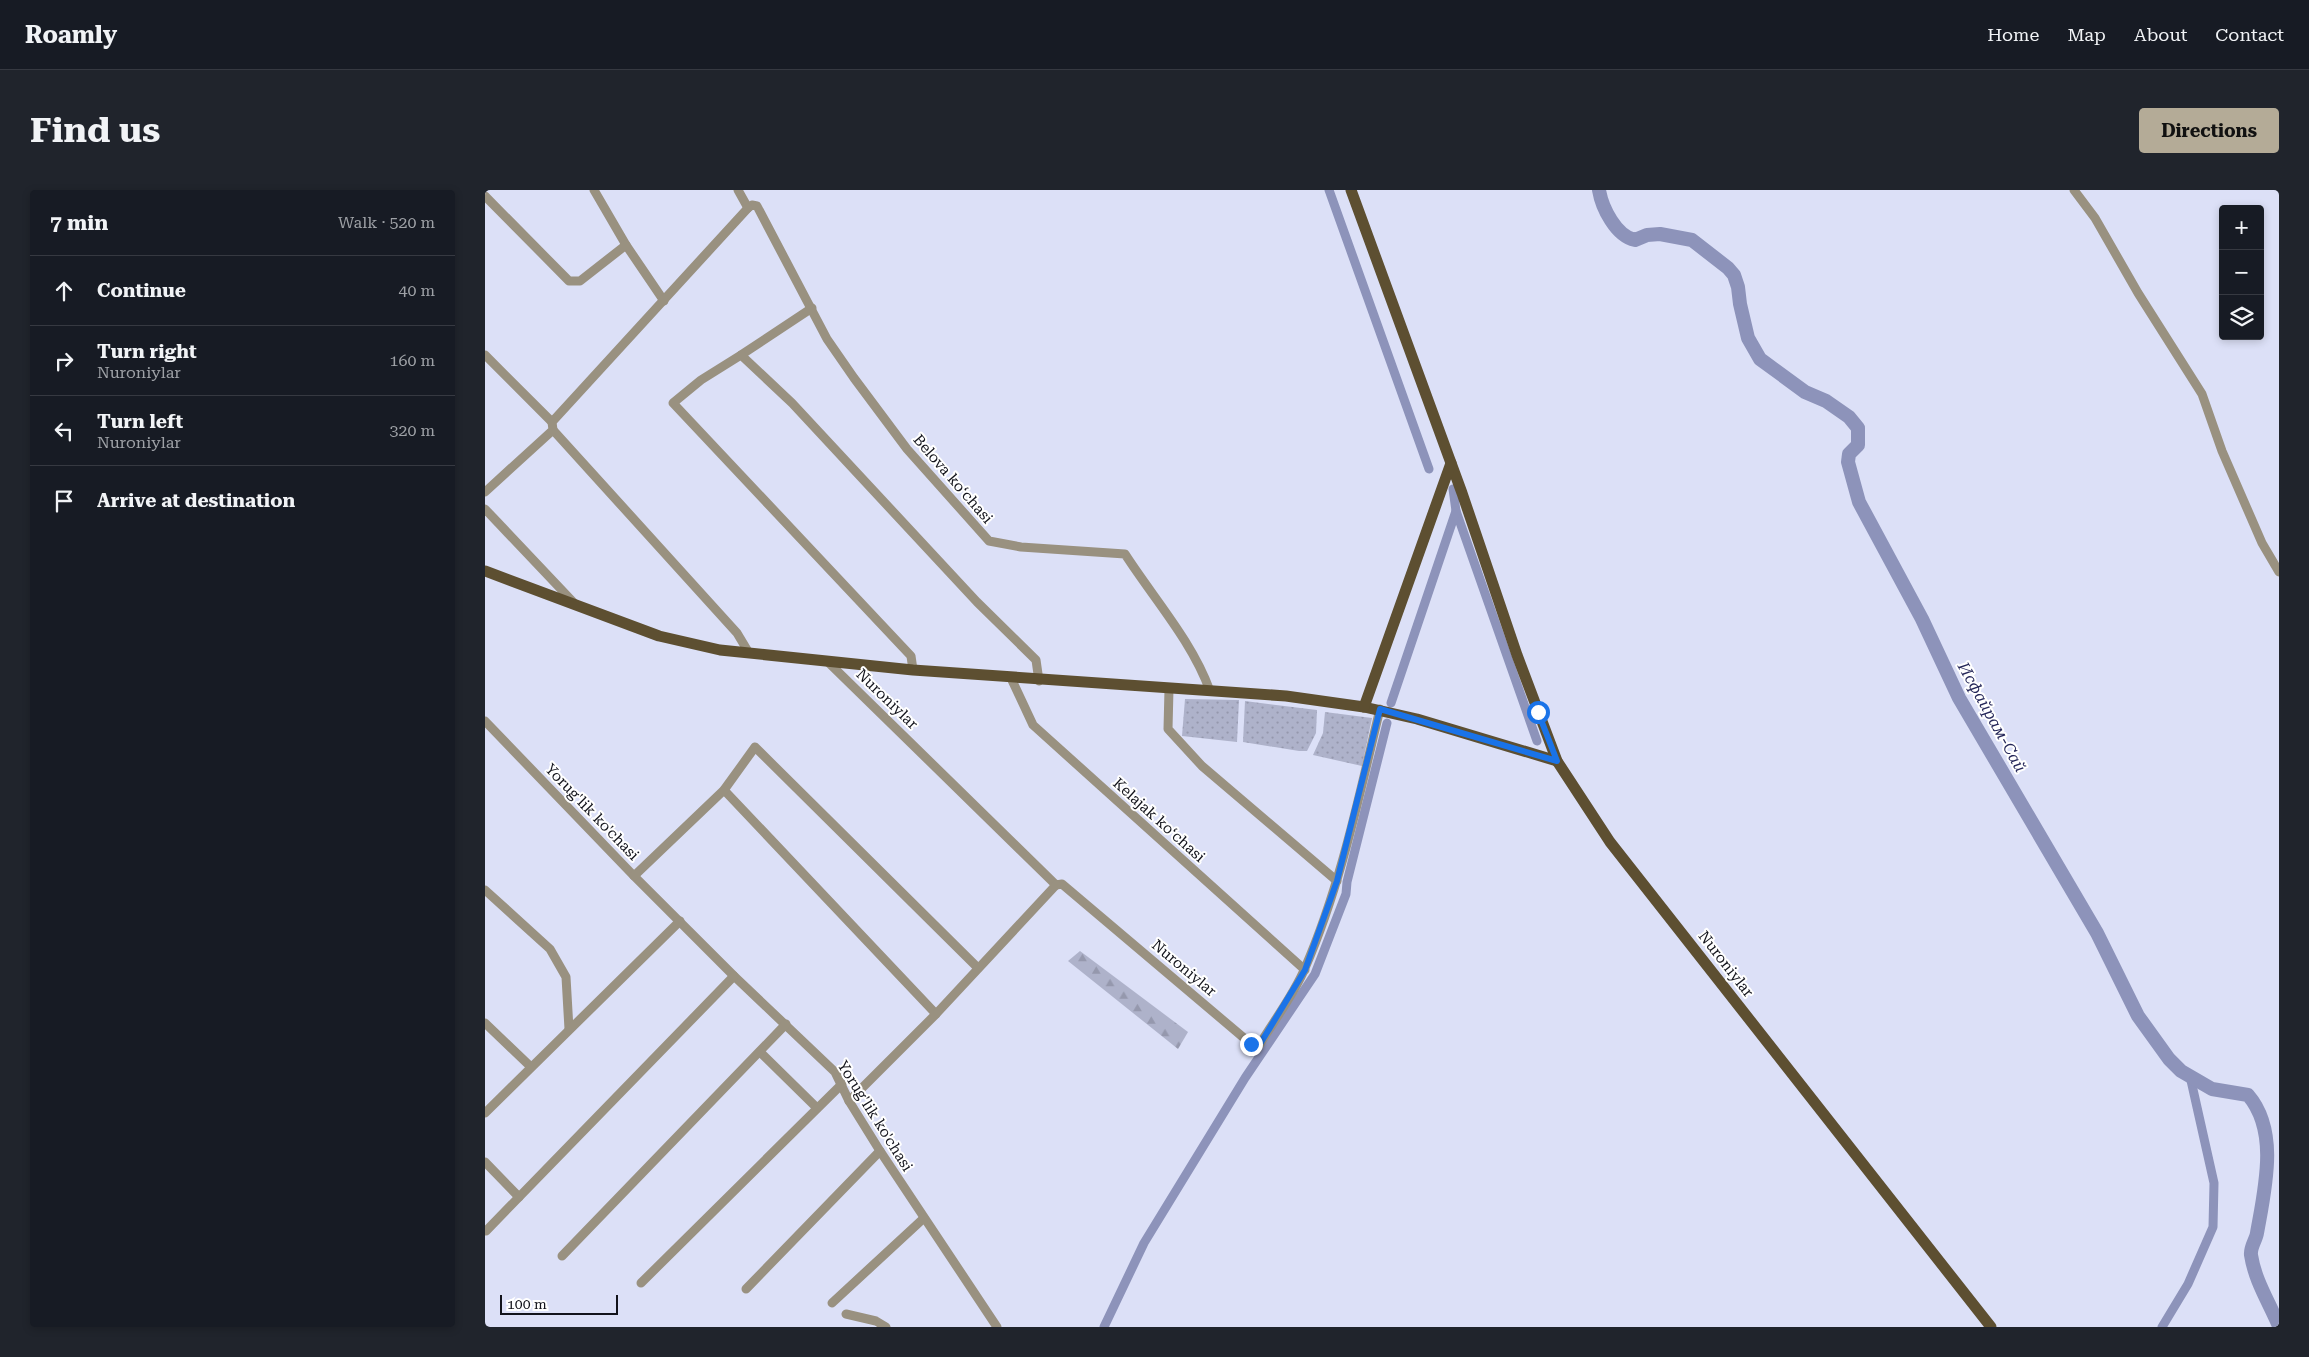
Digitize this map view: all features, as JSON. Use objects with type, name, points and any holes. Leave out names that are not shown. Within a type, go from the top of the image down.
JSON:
[{"type":"main road","points":[[1351,190],[1451,462],[1517,655],[1557,761]]},
{"type":"main road","points":[[1364,706],[1451,462]]},
{"type":"main road","name":"Nuroniylar","points":[[485,571],[659,636],[720,650],[828,662],[1011,678],[1286,696],[1364,706],[1557,761],[1610,842],[1991,1327]]},
{"type":"street","points":[[594,190],[626,244],[664,301]]},
{"type":"street","name":"Belova koʻchasi","points":[[738,190],[748,208],[752,205],[757,206],[827,339],[907,449],[989,542],[1021,547],[1125,554],[1167,614],[1203,671],[1210,692]]},
{"type":"street","points":[[2073,190],[2095,218],[2138,293],[2201,394],[2222,451],[2262,543],[2279,572]]},
{"type":"street","points":[[485,196],[569,281],[580,281],[626,244]]},
{"type":"street","points":[[485,492],[552,426],[748,208]]},
{"type":"street","points":[[812,308],[701,380],[673,403],[911,656],[913,670]]},
{"type":"street","points":[[485,355],[552,426],[737,633],[749,653]]},
{"type":"street","points":[[741,355],[792,403],[977,602],[1036,660],[1039,680]]},
{"type":"street","points":[[485,509],[575,604]]},
{"type":"street","name":"Nuroniylar","points":[[828,662],[1056,885],[1062,884],[1257,1049],[1305,970],[1337,881],[1380,709]]},
{"type":"street","name":"Kelajak koʻchasi","points":[[1011,678],[1033,724],[1305,970]]},
{"type":"street","points":[[1169,689],[1168,730],[1202,766],[1337,881]]},
{"type":"street","name":"Yorug'lik ko'chasi","points":[[485,721],[634,876],[734,976],[835,1072],[849,1101],[880,1150],[997,1327]]},
{"type":"street","points":[[634,876],[724,790],[755,747],[978,968]]},
{"type":"street","points":[[724,790],[936,1014]]},
{"type":"street","points":[[849,1101],[936,1014],[1056,885]]},
{"type":"street","points":[[485,904],[488,894],[550,949],[567,977],[569,1029]]},
{"type":"street","points":[[485,1113],[680,921]]},
{"type":"street","points":[[486,1231],[734,976]]},
{"type":"street","points":[[485,1023],[531,1067]]},
{"type":"street","points":[[562,1256],[786,1024]]},
{"type":"street","points":[[760,1052],[817,1108]]},
{"type":"street","points":[[641,1283],[842,1084]]},
{"type":"street","points":[[746,1289],[880,1150]]},
{"type":"street","points":[[485,1162],[519,1197]]},
{"type":"street","points":[[832,1303],[924,1218]]},
{"type":"street","points":[[846,1314],[876,1321],[886,1327]]},
{"type":"green space","points":[[1185,699],[1239,700],[1237,742],[1182,736]]},
{"type":"green space","points":[[1245,701],[1317,710],[1316,733],[1307,751],[1243,742]]},
{"type":"green space","points":[[1325,712],[1372,718],[1362,766],[1313,755],[1323,733]]},
{"type":"green space","points":[[1080,951],[1188,1032],[1178,1049],[1068,961]]},
{"type":"waterway","points":[[1329,190],[1429,469]]},
{"type":"waterway","name":"Исфайрам-Сай","points":[[1599,190],[1603,205],[1611,220],[1628,237],[1635,240],[1647,235],[1660,234],[1692,240],[1728,268],[1734,275],[1738,287],[1748,338],[1760,359],[1805,392],[1826,401],[1849,417],[1858,428],[1858,445],[1849,454],[1848,462],[1859,502],[1922,619],[1959,698],[2097,933],[2138,1016],[2169,1059],[2181,1071],[2212,1089],[2248,1095],[2258,1109],[2264,1125],[2267,1161],[2263,1198],[2251,1255],[2259,1283],[2279,1326]]},
{"type":"waterway","points":[[1453,489],[1456,511],[1537,741]]},
{"type":"waterway","points":[[1391,703],[1456,511]]},
{"type":"waterway","points":[[1104,1327],[1144,1243],[1245,1078],[1315,974],[1346,894],[1347,882],[1387,723]]},
{"type":"waterway","points":[[2162,1327],[2188,1284],[2213,1227],[2214,1183],[2190,1076]]},
{"type":"route","points":[[1251,1044],[1257,1049],[1305,970],[1337,881],[1380,709],[1557,761],[1538,712]]}]
